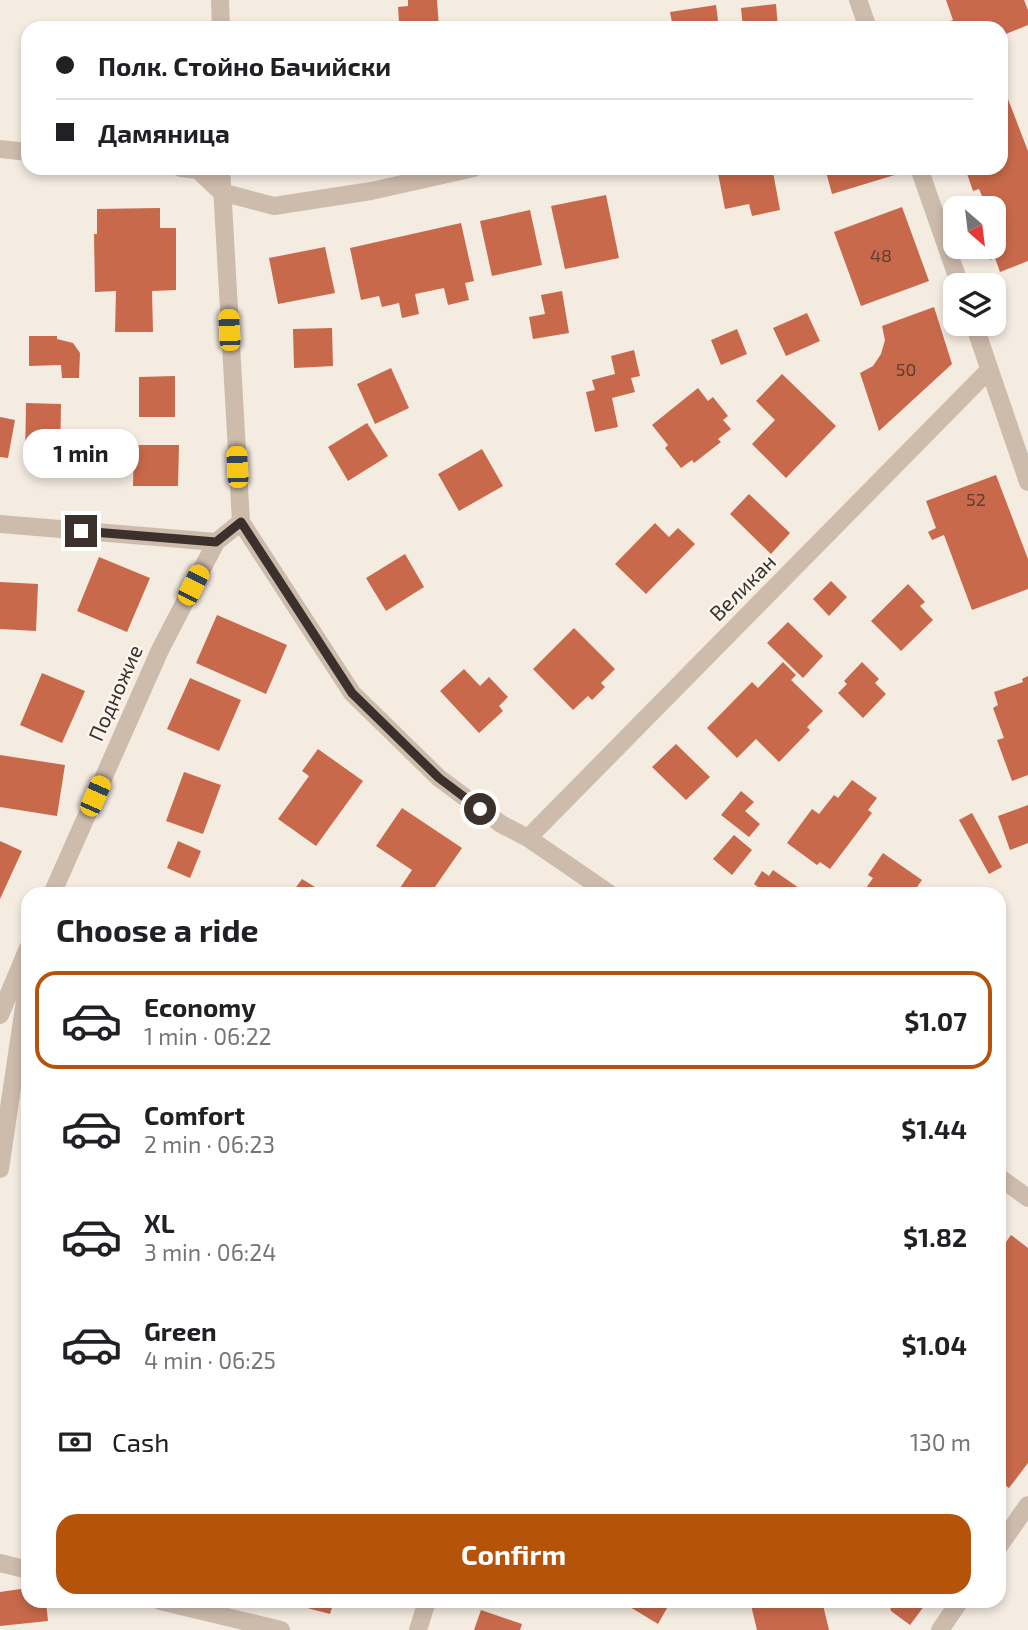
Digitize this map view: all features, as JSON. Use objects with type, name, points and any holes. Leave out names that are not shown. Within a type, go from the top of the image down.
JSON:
[{"type":"street","points":[[220,0],[220,21]]},
{"type":"street","points":[[858,0],[866,21]]},
{"type":"street","points":[[0,149],[21,151]]},
{"type":"street","points":[[203,175],[221,192],[274,206],[371,191],[443,175]]},
{"type":"street","points":[[221,175],[241,522],[352,693],[439,778],[501,824],[528,838],[600,887]]},
{"type":"street","points":[[921,175],[956,273]]},
{"type":"street","points":[[978,336],[1028,482]]},
{"type":"street","name":"Великан","points":[[528,838],[989,370]]},
{"type":"street","name":"Подножие","points":[[55,887],[160,650],[216,542],[241,522]]},
{"type":"street","points":[[0,524],[216,542]]},
{"type":"street","points":[[0,1015],[21,965]]},
{"type":"street","points":[[0,1169],[8,1067],[21,1010]]},
{"type":"street","points":[[1006,1182],[1028,1198]]},
{"type":"street","points":[[1006,1536],[1028,1505]]},
{"type":"street","points":[[0,1563],[21,1568]]},
{"type":"street","points":[[189,1608],[281,1630]]},
{"type":"street","points":[[418,1630],[425,1608]]},
{"type":"street","points":[[940,1630],[955,1608]]},
{"type":"building","points":[[408,0],[437,0],[438,21],[399,21],[398,7],[408,6]]},
{"type":"building","points":[[946,0],[1024,0],[1028,10],[1028,25],[1008,33],[1008,21],[950,21],[953,20]]},
{"type":"building","points":[[776,4],[777,21],[742,21],[741,8]]},
{"type":"building","points":[[716,5],[718,21],[672,21],[670,12]]},
{"type":"building","points":[[1008,99],[1028,151],[1028,261],[1000,272],[995,259],[1006,259],[1006,196],[982,196],[979,189],[973,191],[967,175],[1008,175]]},
{"type":"building","points":[[718,175],[774,175],[780,210],[752,216],[749,204],[725,209]]},
{"type":"building","points":[[827,175],[895,175],[832,194]]},
{"type":"building","points":[[606,195],[619,258],[565,269],[551,206]]},
{"type":"building","points":[[902,207],[929,281],[861,306],[834,232]]},
{"type":"building","points":[[160,208],[160,228],[176,228],[176,290],[152,291],[153,332],[115,332],[116,291],[95,292],[94,234],[97,234],[97,209]]},
{"type":"building","points":[[530,210],[542,265],[492,276],[480,221]]},
{"type":"building","points":[[461,223],[474,281],[465,283],[469,300],[448,305],[444,288],[415,294],[419,314],[402,318],[399,303],[382,307],[379,296],[361,300],[350,248]]},
{"type":"building","points":[[325,247],[335,293],[278,304],[269,258]]},
{"type":"building","points":[[562,291],[569,333],[533,339],[529,317],[545,314],[541,295]]},
{"type":"building","points":[[934,307],[952,364],[879,431],[860,373],[873,366],[881,354],[885,340],[882,326]]},
{"type":"building","points":[[807,313],[820,341],[786,356],[773,328]]},
{"type":"building","points":[[332,328],[333,366],[294,368],[293,329]]},
{"type":"building","points":[[737,329],[747,354],[721,365],[711,340]]},
{"type":"building","points":[[29,336],[57,336],[57,339],[73,343],[80,353],[79,378],[62,378],[61,365],[29,366]]},
{"type":"building","points":[[634,350],[640,376],[631,378],[635,392],[612,398],[618,427],[595,432],[586,392],[595,390],[592,380],[615,374],[611,356]]},
{"type":"building","points":[[391,368],[409,408],[375,424],[357,384]]},
{"type":"building","points":[[782,374],[836,426],[786,478],[752,444],[775,420],[756,401]]},
{"type":"building","points":[[175,376],[175,417],[139,417],[139,377]]},
{"type":"building","points":[[698,388],[708,401],[713,397],[728,416],[723,420],[731,429],[718,439],[721,442],[694,463],[692,460],[681,468],[652,425]]},
{"type":"building","points":[[26,403],[61,404],[60,462],[25,461]]},
{"type":"building","points":[[0,417],[15,420],[8,458],[0,457]]},
{"type":"building","points":[[367,423],[388,456],[348,481],[328,447]]},
{"type":"building","points":[[134,445],[179,445],[178,486],[133,486]]},
{"type":"building","points":[[482,449],[503,486],[459,511],[438,474]]},
{"type":"building","points":[[996,475],[1028,559],[1028,589],[972,610],[944,535],[932,540],[928,532],[936,528],[926,501]]},
{"type":"building","points":[[749,494],[790,533],[771,554],[730,514]]},
{"type":"building","points":[[655,523],[669,537],[678,528],[695,544],[646,594],[615,564]]},
{"type":"building","points":[[405,554],[424,587],[386,611],[366,578]]},
{"type":"building","points":[[99,557],[150,578],[127,632],[77,611]]},
{"type":"building","points":[[831,581],[847,597],[829,616],[813,599]]},
{"type":"building","points":[[0,582],[38,584],[36,631],[0,629]]},
{"type":"building","points":[[908,584],[925,602],[920,606],[933,620],[901,651],[871,621]]},
{"type":"building","points":[[217,615],[287,645],[266,694],[196,663]]},
{"type":"building","points":[[788,622],[823,656],[803,678],[767,643]]},
{"type":"building","points":[[574,628],[615,669],[601,683],[605,687],[592,700],[588,696],[573,710],[533,669]]},
{"type":"building","points":[[783,662],[796,675],[791,680],[823,711],[807,727],[810,730],[779,762],[756,739],[737,758],[707,728],[752,682],[758,688]]},
{"type":"building","points":[[862,662],[879,679],[875,683],[886,694],[863,718],[838,693],[847,684],[844,681]]},
{"type":"building","points":[[464,669],[480,686],[489,677],[508,697],[499,706],[503,711],[479,733],[440,691]]},
{"type":"building","points":[[42,673],[85,691],[62,743],[20,725]]},
{"type":"building","points":[[1028,676],[1028,775],[1012,781],[997,740],[1004,738],[993,708],[998,705],[994,692],[1023,682],[1022,679]]},
{"type":"building","points":[[190,678],[241,700],[219,751],[167,729]]},
{"type":"building","points":[[676,744],[710,777],[686,800],[652,767]]},
{"type":"building","points":[[318,749],[363,781],[316,846],[278,819],[309,776],[302,771]]},
{"type":"building","points":[[0,755],[65,765],[57,816],[0,807]]},
{"type":"building","points":[[184,772],[221,785],[203,834],[166,821]]},
{"type":"building","points":[[852,780],[877,798],[868,810],[872,813],[830,869],[820,862],[817,865],[787,843],[812,809],[819,814],[834,795],[838,798]]},
{"type":"building","points":[[741,791],[754,802],[745,811],[760,824],[749,837],[721,815]]},
{"type":"building","points":[[1028,805],[1028,843],[1010,850],[998,816]]},
{"type":"building","points":[[402,808],[462,848],[435,887],[401,887],[412,870],[376,846]]},
{"type":"building","points":[[972,813],[1002,867],[989,874],[959,820]]},
{"type":"building","points":[[734,835],[752,850],[732,875],[713,859]]},
{"type":"building","points":[[0,841],[22,851],[0,899]]},
{"type":"building","points":[[178,841],[201,851],[190,878],[167,868]]},
{"type":"building","points":[[883,853],[922,880],[917,887],[867,887],[873,878],[868,875]]},
{"type":"building","points":[[773,870],[798,887],[758,887],[754,884],[762,871],[769,876]]},
{"type":"building","points":[[302,879],[315,887],[296,887]]},
{"type":"building","points":[[1011,1235],[1028,1248],[1028,1463],[1009,1488],[1006,1486],[1006,1242]]},
{"type":"building","points":[[21,1589],[21,1608],[47,1608],[48,1621],[0,1626],[0,1592]]},
{"type":"building","points":[[307,1608],[332,1608],[330,1614]]},
{"type":"building","points":[[632,1608],[667,1608],[658,1624]]},
{"type":"building","points":[[752,1608],[824,1608],[829,1630],[757,1630]]},
{"type":"building","points":[[890,1608],[923,1608],[910,1625]]},
{"type":"building","points":[[481,1610],[522,1624],[520,1630],[474,1630]]},
{"type":"route","points":[[81,531],[216,542],[241,522],[352,693],[439,778],[480,809]]}]
